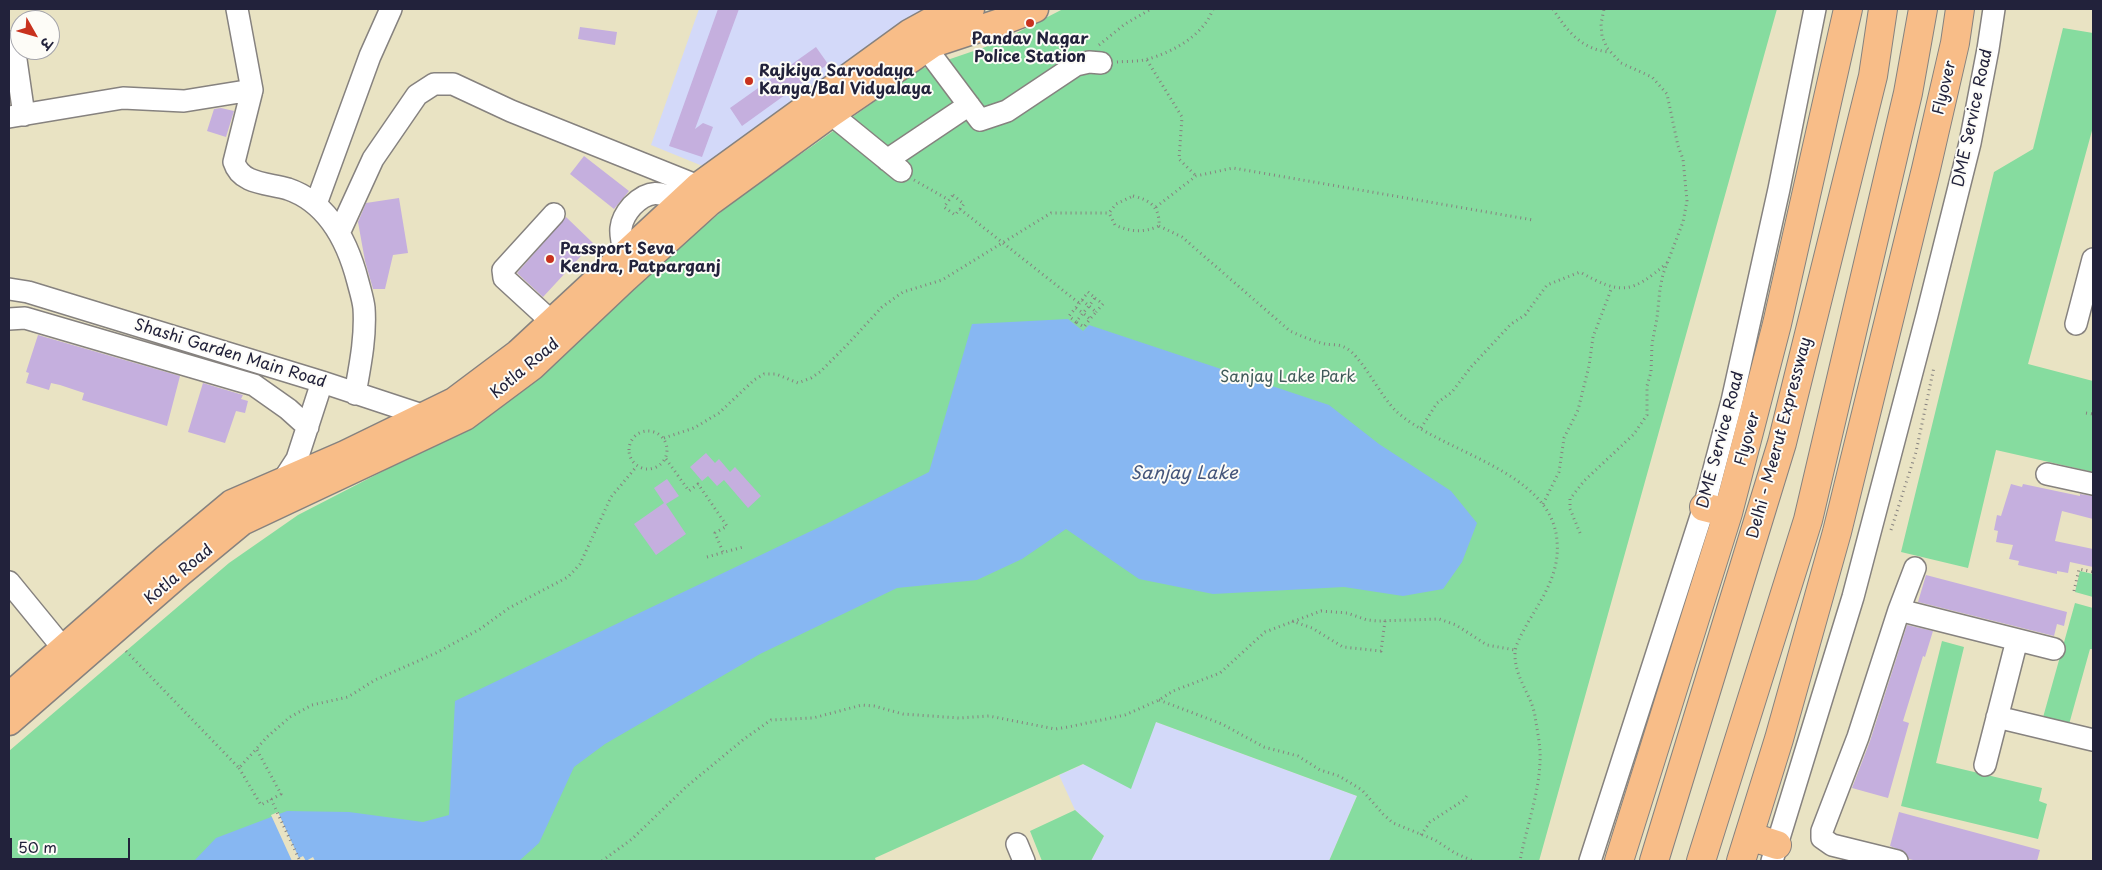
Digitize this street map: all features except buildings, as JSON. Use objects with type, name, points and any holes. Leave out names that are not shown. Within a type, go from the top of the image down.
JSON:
[{"type":"highway","name":"Flyover","points":[[1620,861],[1673,689],[1716,510],[1777,324],[1848,9]]},
{"type":"highway","name":"Delhi - Meerut Expressway","points":[[1654,861],[1782,443],[1873,76],[1883,9]]},
{"type":"highway","points":[[1701,861],[1808,520],[1908,93],[1923,9]]},
{"type":"highway","name":"Flyover","points":[[1745,849],[1779,739],[1838,532],[1926,169],[1955,43],[1960,9]]},
{"type":"highway","points":[[1745,849],[1774,853]]},
{"type":"main road","name":"Kotla Road","points":[[9,696],[232,503],[345,454],[454,401],[518,353],[689,194],[909,33],[930,22],[970,9]]},
{"type":"main road","name":"Kotla Road","points":[[9,722],[178,574],[242,522],[465,417],[532,367],[709,203],[831,114],[926,48],[946,39],[1034,9]]},
{"type":"street","points":[[237,9],[252,90],[234,162],[236,171],[244,178],[289,189],[316,204],[340,231],[352,261],[364,306],[362,353],[355,394]]},
{"type":"street","points":[[316,204],[370,56],[391,9]]},
{"type":"street","name":"DME Service Road","points":[[1590,861],[1716,510],[1734,392],[1779,189],[1815,9]]},
{"type":"street","name":"DME Service Road","points":[[1774,853],[1854,597],[1970,143],[1994,9]]},
{"type":"street","points":[[9,42],[14,46],[16,116],[123,98],[184,101],[252,90]]},
{"type":"street","points":[[926,48],[980,120],[1007,111],[1076,65],[1089,62],[1101,63]]},
{"type":"street","points":[[340,231],[374,159],[417,95],[434,84],[453,84],[689,194]]},
{"type":"street","points":[[831,114],[894,166],[969,105]]},
{"type":"street","points":[[552,322],[504,278],[503,270],[554,214]]},
{"type":"street","points":[[2076,324],[2093,259]]},
{"type":"street","name":"Shashi Garden Main Road","points":[[9,289],[28,292],[322,382],[450,424]]},
{"type":"street","points":[[9,319],[25,318],[254,385],[288,409],[308,427]]},
{"type":"street","points":[[282,482],[297,459],[322,382]]},
{"type":"street","points":[[2047,474],[2093,484]]},
{"type":"street","points":[[1896,861],[1832,845],[1822,838],[1822,831],[1858,737],[1899,610],[1915,568]]},
{"type":"street","points":[[9,582],[63,648]]},
{"type":"street","points":[[1899,610],[2054,649]]},
{"type":"street","points":[[1985,765],[2017,640]]},
{"type":"street","points":[[1997,717],[2093,740]]},
{"type":"path","points":[[1076,65],[1125,24],[1151,9]]},
{"type":"path","points":[[1101,63],[1147,60],[1176,48],[1199,32],[1214,9]]},
{"type":"path","points":[[1553,9],[1562,23],[1580,42],[1595,51],[1610,52]]},
{"type":"path","points":[[1580,533],[1570,509],[1570,500],[1584,481],[1634,434],[1647,416],[1647,386],[1651,372],[1652,344],[1662,282],[1683,222],[1687,201],[1683,160],[1678,146],[1670,102],[1652,77],[1621,63],[1610,52],[1602,36],[1601,24],[1604,9]]},
{"type":"path","points":[[1147,60],[1182,117],[1179,159],[1196,176]]},
{"type":"path","points":[[894,166],[949,200]]},
{"type":"path","points":[[1156,207],[1196,176],[1233,168],[1533,220]]},
{"type":"path","points":[[952,195],[964,204],[955,215],[944,207],[949,200],[952,195]]},
{"type":"path","points":[[1109,213],[1116,204],[1133,196],[1145,199],[1156,207],[1159,226]]},
{"type":"path","points":[[960,209],[1080,302],[1096,312]]},
{"type":"path","points":[[664,438],[694,428],[719,413],[754,380],[764,374],[776,374],[798,382],[811,378],[820,372],[871,318],[903,292],[942,280],[1051,213],[1109,213]]},
{"type":"path","points":[[1109,213],[1115,225],[1135,232],[1148,231],[1159,226]]},
{"type":"path","points":[[1159,226],[1182,237],[1290,331],[1302,337],[1344,347],[1356,357],[1385,399],[1397,412],[1434,438],[1510,476],[1543,504],[1554,521],[1557,541],[1557,565],[1549,586],[1521,635],[1515,650],[1518,676],[1534,714],[1540,760],[1536,792],[1520,861]]},
{"type":"path","points":[[1421,428],[1438,403],[1452,392],[1471,367],[1511,324],[1525,315],[1547,285],[1580,272],[1604,286],[1621,289],[1650,278],[1668,262]]},
{"type":"path","points":[[1543,504],[1559,472],[1564,438],[1578,410],[1589,366],[1593,337],[1612,288]]},
{"type":"path","points":[[1088,292],[1095,298],[1103,304],[1084,327],[1070,316],[1088,292]]},
{"type":"path","points":[[1076,322],[1095,298]]},
{"type":"path","points":[[1076,308],[1090,319]]},
{"type":"path","points":[[2086,412],[2093,414]]},
{"type":"path","points":[[650,431],[660,435],[664,438],[668,448],[666,459],[660,466],[652,469],[644,469],[637,466],[629,453],[631,442],[639,434],[650,431]]},
{"type":"path","points":[[666,459],[689,490],[698,484],[727,526],[715,533],[723,552]]},
{"type":"path","points":[[239,768],[267,737],[298,713],[312,705],[348,696],[375,680],[436,652],[480,629],[509,608],[568,577],[580,564],[611,497],[637,466]]},
{"type":"path","points":[[707,557],[743,547]]},
{"type":"path","points":[[2074,591],[2079,569],[2093,572]]},
{"type":"path","points":[[602,861],[632,839],[686,787],[744,739],[771,720],[813,718],[862,705],[874,706],[903,714],[958,718],[989,716],[1055,729],[1125,715],[1159,700],[1173,691],[1220,673],[1260,636],[1291,621],[1321,611],[1347,613],[1367,620],[1431,619],[1448,621],[1487,645],[1515,650]]},
{"type":"path","points":[[1291,621],[1307,625],[1343,647],[1381,651],[1385,621]]},
{"type":"path","points":[[126,651],[239,768],[261,805],[281,794],[257,750]]},
{"type":"path","points":[[1159,700],[1222,724],[1264,747],[1298,756],[1320,770],[1340,776],[1362,790],[1393,823],[1473,861]]},
{"type":"path","points":[[1421,835],[1430,822],[1464,800],[1468,794]]},
{"type":"path","points":[[271,799],[300,861]]},
{"type":"shaded area","name":"Rajkiya Sarvodaya Kanya/Bal Vidyalaya","points":[[699,9],[923,9],[705,167],[651,145]]},
{"type":"shaded area","points":[[1156,722],[1357,796],[1329,861],[1091,861],[1104,836],[1075,810],[1059,775],[1084,764]]},
{"type":"green space","name":"Sanjay Lake Park","points":[[1063,9],[1777,9],[1539,861],[1329,861],[1357,796],[1156,722],[1131,789],[1083,764],[875,858],[876,861],[9,861],[9,751],[229,563],[298,515],[455,434],[745,192],[918,70],[997,43]]},
{"type":"green space","points":[[2063,28],[2093,33],[2093,127],[2028,364],[2093,381],[2093,472],[1996,450],[1968,568],[1901,552],[1994,172],[2033,149]]},
{"type":"green space","points":[[2080,571],[2093,574],[2093,597],[2075,592]]},
{"type":"green space","points":[[2075,603],[2093,608],[2093,649],[2090,649],[2068,728],[2042,721]]},
{"type":"green space","points":[[1942,641],[1964,647],[1936,763],[2042,788],[2039,801],[2047,804],[2038,839],[1901,806]]},
{"type":"green space","points":[[1075,810],[1104,836],[1091,861],[1042,861],[1030,831]]},
{"type":"water","name":"Sanjay Lake","points":[[1068,319],[1083,331],[1089,325],[1329,405],[1379,444],[1451,491],[1477,523],[1462,562],[1443,589],[1403,596],[1344,587],[1213,594],[1139,579],[1066,529],[1022,559],[977,580],[897,588],[760,654],[605,744],[574,767],[539,843],[519,861],[194,861],[216,838],[287,811],[349,812],[423,822],[449,815],[455,701],[830,522],[929,472],[972,324]]},
{"type":"pier","points":[[278,812],[299,858],[303,856],[306,861],[292,861],[271,815]]},
{"type":"pier","points":[[313,857],[315,861],[306,861]]},
{"type":"place","name":"Pandav Nagar Police Station","points":[[1030,23]]},
{"type":"place","name":"Rajkiya Sarvodaya Kanya/Bal Vidyalaya","points":[[749,81]]},
{"type":"place","name":"Passport Seva Kendra, Patparganj","points":[[550,259]]}]
